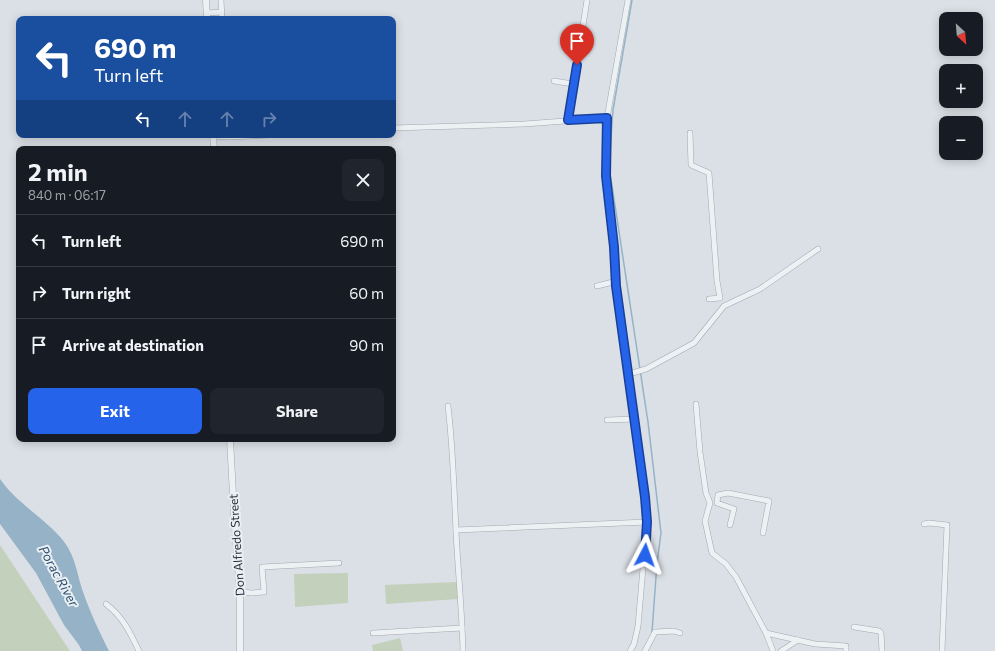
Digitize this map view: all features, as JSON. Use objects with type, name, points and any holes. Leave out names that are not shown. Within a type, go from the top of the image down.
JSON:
[{"type":"street","points":[[206,0],[207,16],[222,12]]},
{"type":"street","points":[[221,0],[222,16]]},
{"type":"street","points":[[568,120],[573,84],[584,28],[587,0]]},
{"type":"street","points":[[628,0],[607,118],[606,176],[616,281],[630,374],[647,522],[638,626],[634,644],[630,651]]},
{"type":"street","points":[[554,82],[573,84]]},
{"type":"street","points":[[396,128],[524,124],[607,118]]},
{"type":"street","points":[[690,133],[691,165],[709,173],[717,281],[720,298],[709,299]]},
{"type":"street","points":[[630,374],[641,371],[694,343],[724,306],[760,289],[818,249]]},
{"type":"street","points":[[597,286],[616,281]]},
{"type":"street","points":[[696,404],[705,486],[710,503],[705,520],[712,553],[726,564],[736,577],[766,633],[773,651]]},
{"type":"street","points":[[448,406],[455,491],[463,651]]},
{"type":"street","points":[[607,420],[634,419]]},
{"type":"street","name":"Don Alfredo Street","points":[[230,442],[240,592],[240,651]]},
{"type":"street","points":[[730,525],[734,509],[717,502],[718,495],[728,493],[769,501],[763,533]]},
{"type":"street","points":[[456,530],[647,522]]},
{"type":"street","points":[[924,524],[929,523],[947,525],[942,651]]},
{"type":"street","points":[[240,592],[264,592],[262,567],[339,563]]},
{"type":"street","points":[[106,604],[124,621],[140,651]]},
{"type":"street","points":[[854,627],[879,631],[881,633],[882,651]]},
{"type":"street","points":[[373,633],[462,628]]},
{"type":"street","points":[[645,651],[655,632],[674,630],[680,633]]},
{"type":"street","points":[[766,633],[815,644],[846,646],[846,651]]},
{"type":"street","points":[[781,651],[798,640]]},
{"type":"green space","points":[[0,545],[70,651],[0,651]]},
{"type":"green space","points":[[348,573],[348,603],[295,607],[294,574]]},
{"type":"green space","points":[[457,582],[458,599],[386,604],[385,585]]},
{"type":"green space","points":[[400,638],[403,651],[373,651],[372,645]]},
{"type":"water","name":"Porac River","points":[[0,479],[15,496],[50,526],[65,543],[73,559],[88,605],[109,651],[82,651],[64,625],[36,573],[0,524]]},
{"type":"waterway","points":[[632,0],[613,110],[609,166],[648,422],[661,533],[657,563],[652,632]]},
{"type":"route","points":[[577,65],[568,120],[607,118],[606,176],[617,277],[616,286],[623,326],[645,497],[647,522],[645,555]]}]
